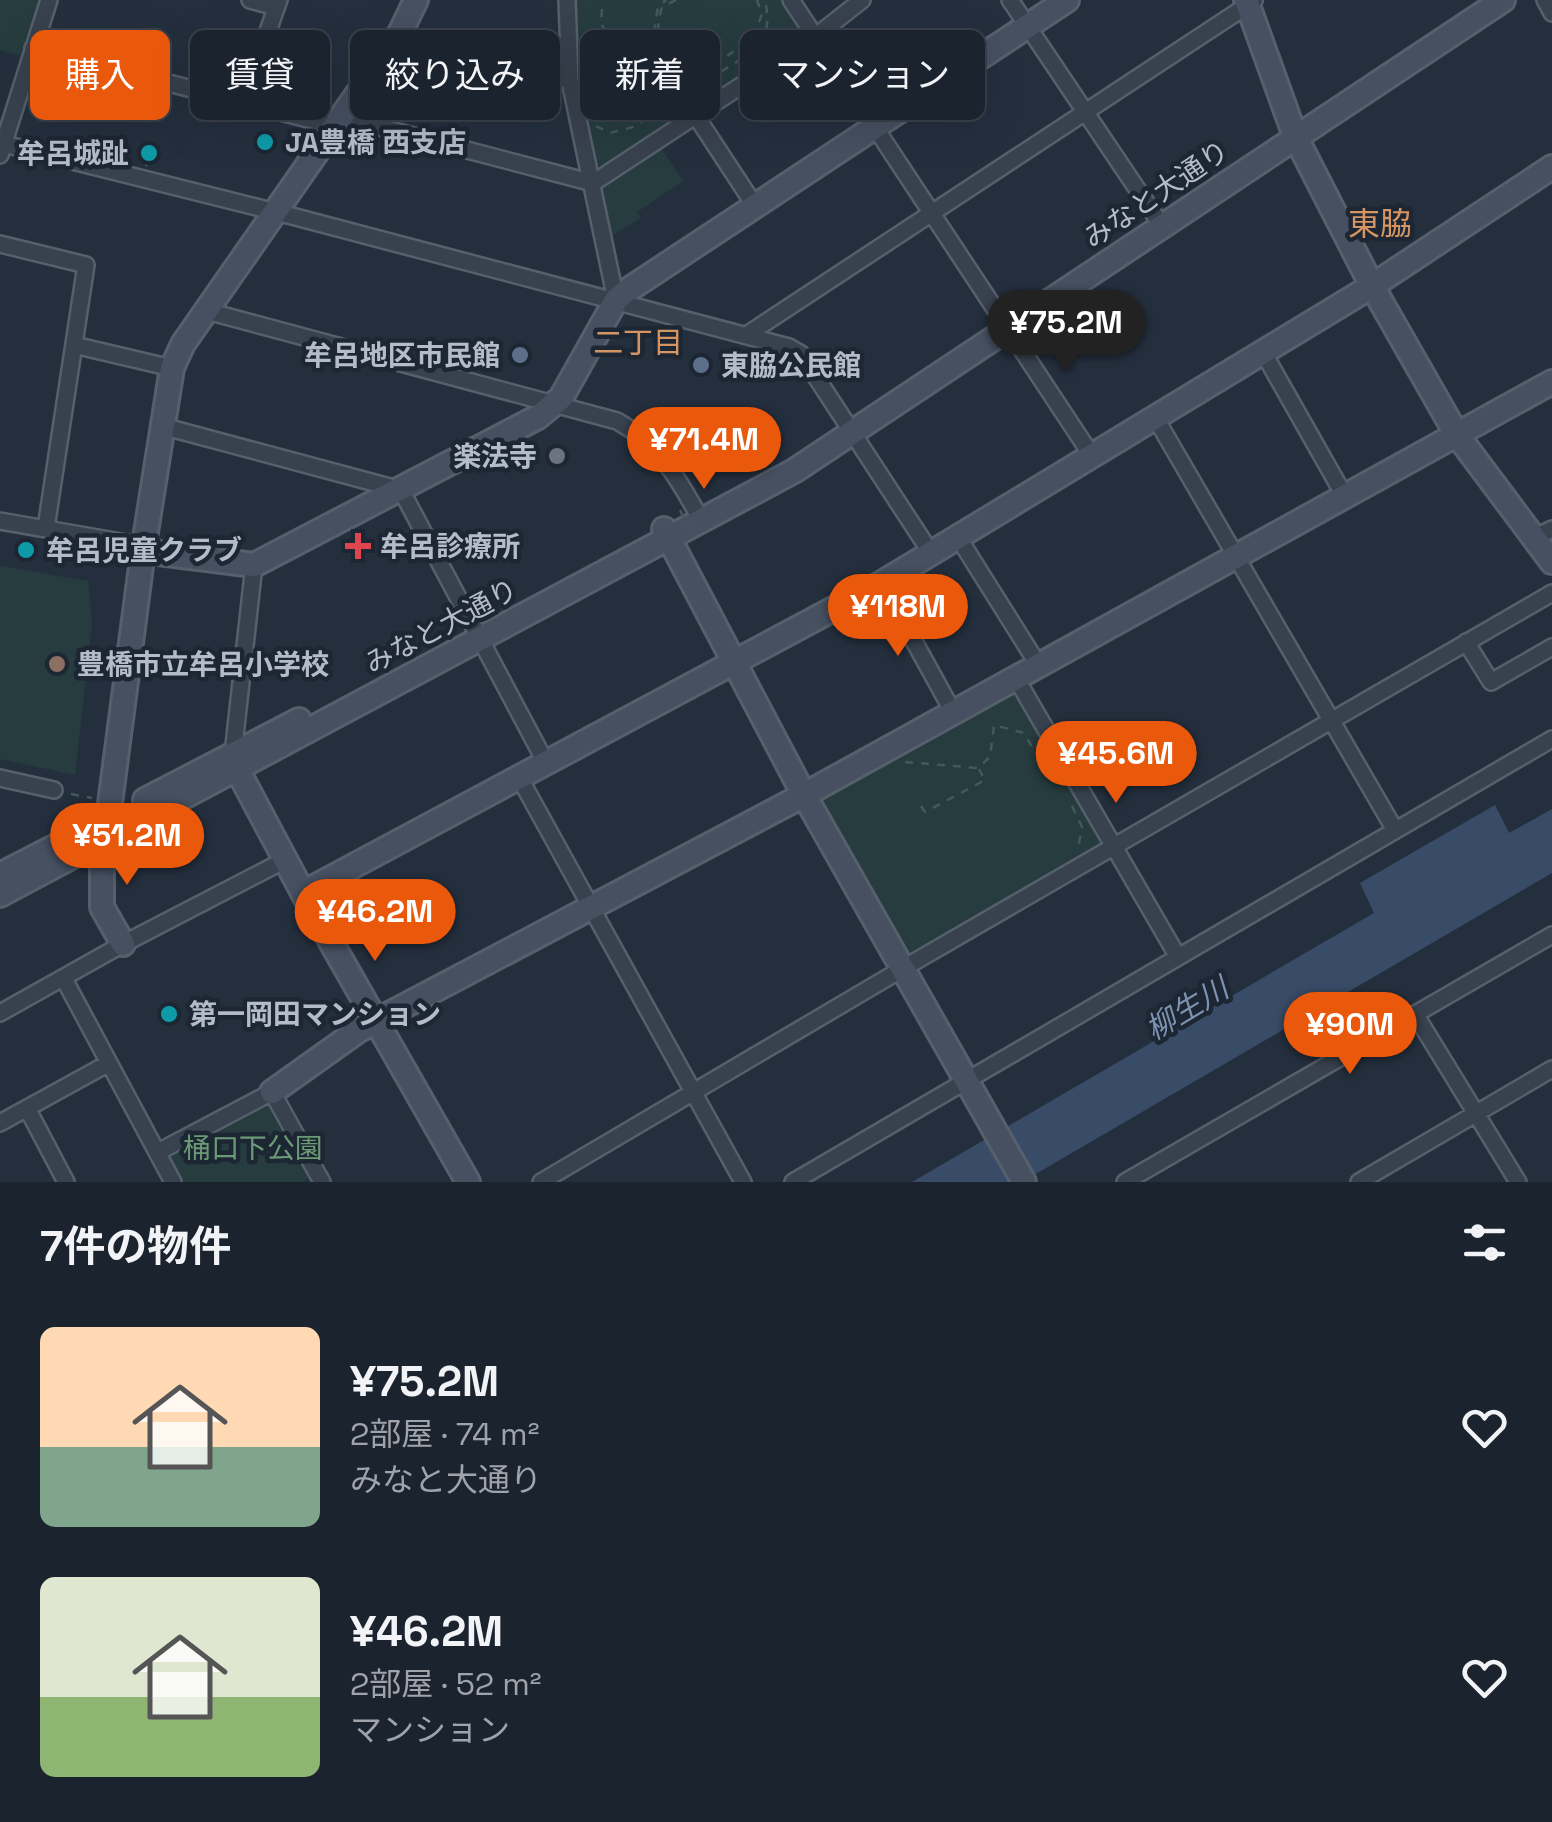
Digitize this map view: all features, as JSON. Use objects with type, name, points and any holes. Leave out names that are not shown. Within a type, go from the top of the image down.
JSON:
[{"type":"street","points":[[39,30],[49,0]]},
{"type":"street","points":[[250,0],[278,3],[268,30]]},
{"type":"street","points":[[401,30],[416,0]]},
{"type":"street","points":[[567,0],[570,81],[616,300]]},
{"type":"street","points":[[791,0],[810,30]]},
{"type":"street","points":[[824,30],[862,0]]},
{"type":"street","points":[[1010,0],[1159,221]]},
{"type":"street","points":[[0,521],[144,549],[254,565],[538,417],[561,398],[616,300],[1067,0]]},
{"type":"street","points":[[1545,0],[1552,13]]},
{"type":"street","points":[[748,334],[1250,2],[1293,130],[1372,286],[1457,435],[1543,533],[1552,562]]},
{"type":"street","name":"みなと大通り","points":[[1,878],[105,819],[236,762],[694,521],[1006,324],[1491,2]]},
{"type":"street","points":[[30,57],[1,147],[275,212],[789,347],[801,354],[931,552]]},
{"type":"street","points":[[560,78],[570,81]]},
{"type":"street","points":[[123,944],[102,906],[105,819],[172,368],[184,344],[350,104]]},
{"type":"street","points":[[330,119],[593,184],[690,120]]},
{"type":"street","points":[[699,120],[755,206]]},
{"type":"street","points":[[870,120],[1092,456]]},
{"type":"street","points":[[303,893],[882,583],[1372,286],[1552,166]]},
{"type":"street","points":[[0,244],[86,265],[46,528]]},
{"type":"street","points":[[207,310],[617,421],[635,431],[663,457],[694,521]]},
{"type":"street","points":[[74,345],[172,368]]},
{"type":"street","points":[[1263,352],[1344,495]]},
{"type":"street","points":[[158,1152],[272,1092],[377,1020],[804,794],[1552,382]]},
{"type":"street","points":[[1155,417],[1395,830]]},
{"type":"street","points":[[162,426],[401,490],[546,763]]},
{"type":"street","points":[[667,535],[804,794],[1024,1182]]},
{"type":"street","points":[[958,537],[1039,666]]},
{"type":"street","points":[[254,565],[236,762],[303,893],[468,1182]]},
{"type":"street","points":[[882,583],[953,712]]},
{"type":"street","points":[[541,1182],[902,968],[1552,593]]},
{"type":"street","points":[[1466,642],[1491,682],[1552,646]]},
{"type":"street","points":[[1016,678],[1178,957]]},
{"type":"street","points":[[793,1182],[1552,740]]},
{"type":"street","points":[[519,777],[743,1182]]},
{"type":"street","points":[[0,778],[54,790]]},
{"type":"street","points":[[0,1013],[286,860]]},
{"type":"street","points":[[1126,1182],[1552,935]]},
{"type":"street","points":[[64,978],[174,1182]]},
{"type":"street","points":[[1415,1014],[1518,1182]]},
{"type":"street","points":[[0,1123],[109,1064]]},
{"type":"street","points":[[1359,1182],[1552,1069]]},
{"type":"street","points":[[272,1092],[320,1181]]},
{"type":"street","points":[[26,1108],[66,1182]]},
{"type":"path","points":[[654,30],[658,7],[666,0]]},
{"type":"path","points":[[676,0],[662,7],[656,38],[659,52],[682,90],[753,38],[762,14],[757,0]]},
{"type":"path","points":[[720,71],[764,41],[768,13],[764,0]]},
{"type":"path","points":[[602,9],[605,30]]},
{"type":"path","points":[[596,126],[610,133],[643,120]]},
{"type":"path","points":[[145,168],[150,148]]},
{"type":"path","points":[[902,762],[978,768],[990,757],[994,725],[1024,733],[1033,749],[1044,750]]},
{"type":"path","points":[[921,806],[925,812],[984,780],[978,768]]},
{"type":"path","points":[[54,790],[105,819]]},
{"type":"path","points":[[1065,857],[1081,847],[1082,826],[1067,796]]},
{"type":"green space","points":[[0,0],[43,0],[24,57],[0,50]]},
{"type":"green space","points":[[572,0],[781,0],[802,30],[740,30],[740,77],[720,90],[720,30],[580,30],[580,100]]},
{"type":"green space","points":[[584,120],[673,120],[602,166],[594,163]]},
{"type":"green space","points":[[659,145],[683,181],[637,212],[641,218],[608,238],[600,184]]},
{"type":"green space","name":"豊橋市立牟呂小学校","points":[[0,566],[88,581],[92,622],[75,775],[0,759]]},
{"type":"green space","points":[[1008,692],[1017,695],[1102,837],[1099,848],[911,959],[902,957],[820,808],[822,796]]},
{"type":"green space","name":"桶口下公園","points":[[262,1103],[270,1103],[310,1176],[304,1182],[177,1182],[167,1155]]},
{"type":"water","points":[[1495,805],[1509,833],[1552,809],[1552,873],[1022,1182],[912,1182],[1374,913],[1360,883]]},
{"type":"place","name":"JA豊橋 西支店","points":[[265,142]]},
{"type":"place","name":"牟呂城趾","points":[[149,153]]},
{"type":"place","name":"牟呂地区市民館","points":[[520,355]]},
{"type":"place","name":"東脇公民館","points":[[701,365]]},
{"type":"place","name":"楽法寺","points":[[557,456]]},
{"type":"place","name":"牟呂診療所","points":[[358,546]]},
{"type":"place","name":"牟呂児童クラブ","points":[[26,550]]},
{"type":"place","name":"豊橋市立牟呂小学校","points":[[57,664]]},
{"type":"place","name":"第一岡田マンション","points":[[169,1014]]},
{"type":"district","name":"東脇","points":[[1380,224]]},
{"type":"district","name":"二丁目","points":[[638,343]]},
{"type":"water label","name":"柳生川","points":[[1187,1009]]}]
